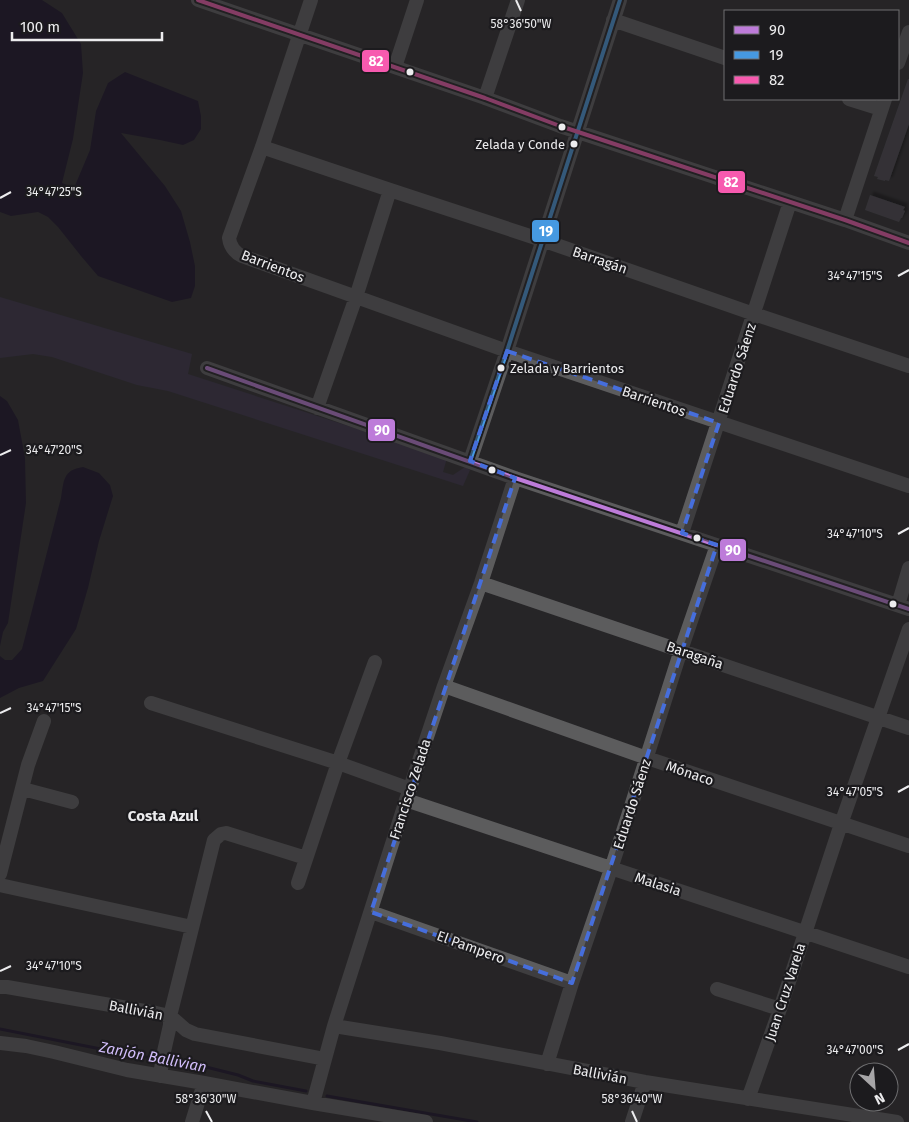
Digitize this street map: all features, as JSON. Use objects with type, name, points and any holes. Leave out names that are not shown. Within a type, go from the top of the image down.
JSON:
[{"type":"street","points":[[198,0],[909,243]]},
{"type":"street","points":[[262,146],[310,0]]},
{"type":"street","points":[[394,68],[417,0]]},
{"type":"street","points":[[484,98],[518,0]]},
{"type":"street","points":[[470,461],[620,0]]},
{"type":"street","points":[[613,20],[724,58]]},
{"type":"street","points":[[899,60],[909,32]]},
{"type":"street","points":[[845,220],[883,104],[856,100]]},
{"type":"street","name":"Barragán","points":[[262,146],[909,366]]},
{"type":"street","name":"Barrientos","points":[[262,146],[229,238],[233,249],[242,256],[507,351],[909,486]]},
{"type":"street","points":[[317,408],[356,298],[390,190]]},
{"type":"street","name":"Eduardo Sáenz","points":[[682,533],[790,202]]},
{"type":"street","points":[[206,368],[515,478],[903,607],[909,568]]},
{"type":"street","name":"Francisco Zelada","points":[[313,1103],[334,1026],[408,794],[515,478]]},
{"type":"street","name":"Eduardo Sáenz","points":[[547,1064],[681,650],[717,545]]},
{"type":"street","name":"Baragaña","points":[[481,582],[909,728]]},
{"type":"street","name":"Juan Cruz Varela","points":[[748,1099],[909,629]]},
{"type":"street","points":[[298,883],[338,763],[375,662]]},
{"type":"street","name":"Mónaco","points":[[444,686],[647,758],[909,846]]},
{"type":"street","name":"Malasia","points":[[151,703],[338,763],[408,794],[611,869],[909,968]]},
{"type":"street","points":[[0,874],[28,765],[44,721]]},
{"type":"street","points":[[23,789],[72,802]]},
{"type":"street","points":[[162,1065],[170,1016],[214,840],[220,834],[226,833],[306,858]]},
{"type":"street","points":[[0,885],[192,927]]},
{"type":"street","name":"El Pampero","points":[[371,912],[572,983]]},
{"type":"street","name":"Ballivián","points":[[0,987],[170,1016],[186,1030],[195,1034],[324,1059]]},
{"type":"street","points":[[717,989],[780,1009]]},
{"type":"street","name":"Ballivián","points":[[334,1026],[440,1043],[646,1082],[897,1122]]},
{"type":"street","points":[[0,1043],[26,1046],[127,1070],[162,1065],[204,1083],[384,1118],[426,1122]]},
{"type":"street","points":[[632,1122],[646,1082]]},
{"type":"street","points":[[192,1122],[204,1083]]},
{"type":"highlighted area","points":[[507,351],[719,423],[682,533],[717,545],[572,983],[371,912],[515,478],[470,461]]},
{"type":"shaded area","points":[[0,0],[42,0],[62,13],[81,44],[83,73],[73,139],[62,183],[74,188],[90,150],[96,111],[108,83],[125,72],[198,101],[201,129],[194,140],[183,145],[121,133],[165,186],[181,211],[195,266],[195,286],[191,298],[172,302],[98,276],[48,217],[38,212],[11,216],[0,212]]},
{"type":"shaded area","points":[[0,297],[192,354],[188,374],[447,458],[443,472],[453,475],[465,467],[470,470],[463,486],[168,391],[137,385],[52,357],[33,354],[0,358]]},
{"type":"shaded area","points":[[0,396],[7,401],[18,420],[25,458],[26,503],[8,623],[3,632],[0,646]]},
{"type":"shaded area","points":[[83,467],[99,473],[110,485],[113,496],[76,629],[43,681],[19,688],[0,698],[0,656],[5,660],[12,660],[22,649],[64,481],[68,473],[76,468]]},
{"type":"building","points":[[908,79],[909,124],[889,181],[877,179],[878,177],[874,176]]},
{"type":"building","points":[[870,195],[905,207],[899,222],[865,210]]},
{"type":"waterway","name":"Zanjón Ballivian","points":[[0,1029],[159,1059]]},
{"type":"waterway","name":"Zanjón Ballivian","points":[[165,1060],[206,1067],[253,1081],[306,1091]]},
{"type":"waterway","name":"Zanjón Ballivian","points":[[327,1096],[477,1122]]},
{"type":"transit line","name":"82","points":[[198,0],[485,98],[560,126],[909,243]]},
{"type":"transit line","name":"19","points":[[470,461],[620,0]]},
{"type":"transit line","name":"90","points":[[207,368],[515,478],[909,609]]},
{"type":"place","name":"Zelada y Conde","points":[[574,144]]},
{"type":"place","name":"Zelada y Barrientos","points":[[501,368]]},
{"type":"district","name":"Costa Azul","points":[[163,816]]}]
